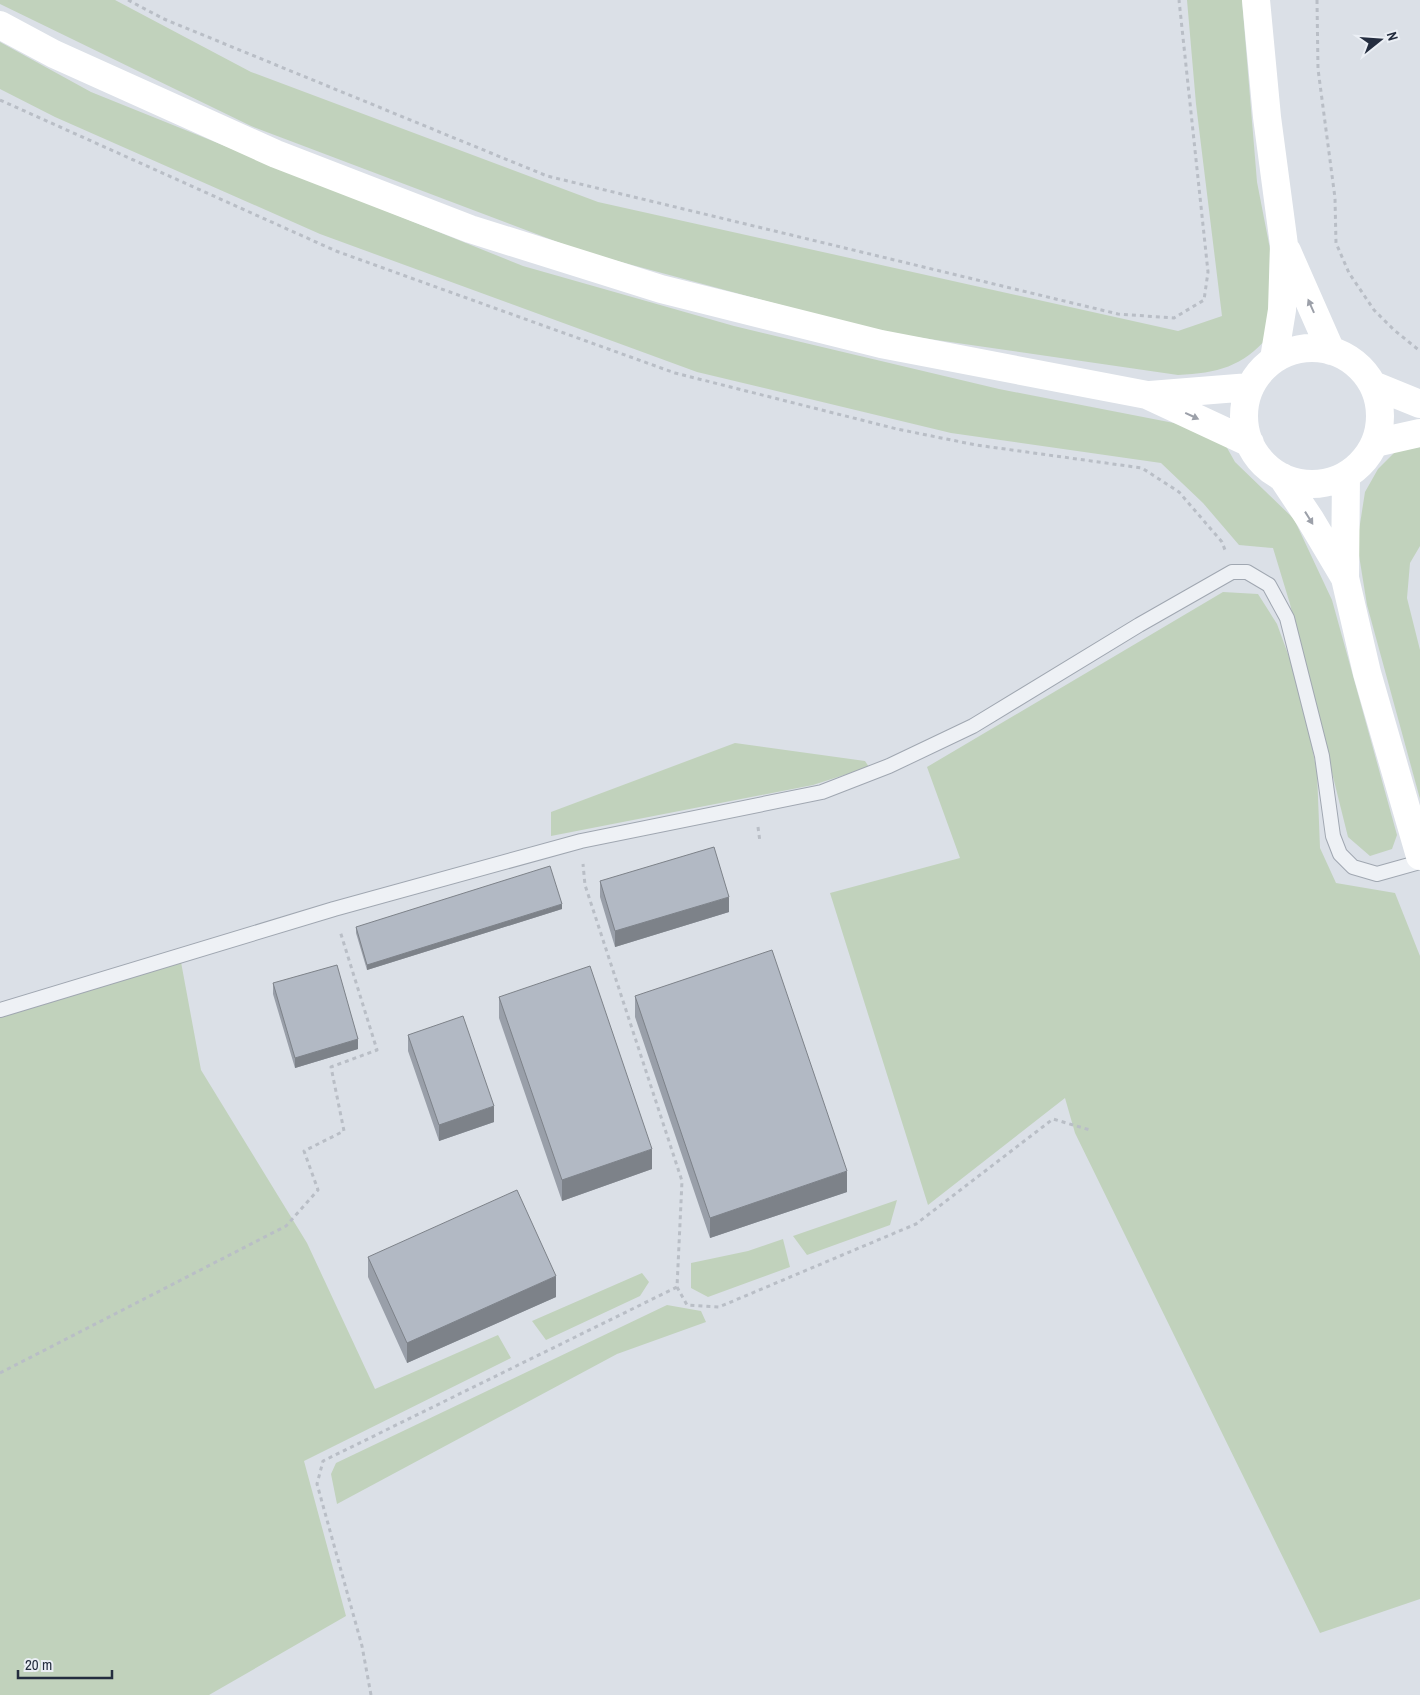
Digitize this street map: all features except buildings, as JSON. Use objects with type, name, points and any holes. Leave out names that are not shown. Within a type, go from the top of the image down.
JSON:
[{"type":"street","points":[[1256,0],[1267,117],[1284,245],[1282,310],[1274,360]]},
{"type":"street","points":[[0,25],[54,54],[276,154],[470,229],[661,289],[881,344],[1147,395],[1250,442]]},
{"type":"street","points":[[1284,245],[1331,351]]},
{"type":"street","points":[[1312,348],[1331,351],[1356,364],[1373,385],[1379,404],[1380,424],[1375,443],[1363,461],[1346,475],[1325,483],[1303,484],[1282,477],[1263,463],[1250,442],[1245,424],[1245,406],[1250,387],[1260,372],[1274,360],[1292,351],[1312,348]]},
{"type":"street","points":[[1373,385],[1420,404]]},
{"type":"street","points":[[1147,395],[1250,387]]},
{"type":"street","points":[[1375,443],[1420,433]]},
{"type":"street","points":[[1346,475],[1345,578],[1367,673],[1420,856]]},
{"type":"street","points":[[1282,477],[1310,519],[1345,578]]},
{"type":"lane","points":[[0,1010],[334,909],[581,840],[822,792],[889,766],[973,726],[1139,625],[1232,572],[1247,572],[1269,585],[1287,618],[1322,756],[1333,836],[1340,854],[1353,867],[1377,874],[1420,862]]},
{"type":"path","points":[[128,0],[164,19],[547,176],[1118,314],[1174,318],[1204,300],[1208,272],[1180,0]]},
{"type":"path","points":[[1316,0],[1318,69],[1335,198],[1336,243],[1349,273],[1374,310],[1394,330],[1420,351]]},
{"type":"path","points":[[0,100],[336,251],[676,373],[897,429],[968,444],[1142,468],[1179,492],[1222,542],[1232,572]]},
{"type":"path","points":[[585,885],[682,1181],[677,1287],[686,1305],[718,1307],[916,1224],[1053,1119],[1090,1130]]},
{"type":"path","points":[[0,1373],[286,1226],[318,1190],[304,1151],[344,1132],[331,1067],[377,1050],[341,934]]},
{"type":"path","points":[[371,1695],[362,1646],[317,1484],[323,1460],[677,1287]]},
{"type":"green space","points":[[0,0],[115,0],[251,72],[598,202],[1178,331],[1222,316],[1196,104],[1187,0],[1242,0],[1257,182],[1270,249],[1269,336],[1249,355],[1228,366],[1217,370],[1178,375],[881,332],[584,252],[251,126],[0,4]]},
{"type":"green space","points":[[0,42],[91,92],[523,266],[734,326],[999,389],[1179,424],[1226,446],[1235,462],[1294,519],[1332,600],[1397,835],[1392,849],[1370,856],[1348,837],[1290,604],[1273,548],[1239,545],[1203,503],[1161,463],[951,433],[697,372],[320,234],[55,117],[0,89]]},
{"type":"green space","points":[[1420,447],[1420,546],[1410,563],[1407,598],[1420,650],[1420,799],[1367,605],[1357,543],[1365,492],[1378,469],[1398,449]]},
{"type":"green space","points":[[1223,592],[1258,594],[1277,624],[1300,687],[1317,772],[1320,848],[1336,883],[1395,893],[1420,956],[1420,1599],[1320,1633],[1075,1133],[1065,1098],[928,1205],[830,893],[960,858],[927,767]]},
{"type":"green space","points":[[735,743],[865,761],[869,767],[813,785],[551,836],[551,812]]},
{"type":"green space","points":[[181,962],[201,1070],[307,1243],[375,1389],[498,1335],[511,1358],[304,1461],[346,1616],[209,1695],[0,1695],[0,1017]]},
{"type":"green space","points":[[897,1200],[890,1225],[807,1255],[793,1236]]},
{"type":"green space","points":[[783,1239],[790,1267],[708,1297],[691,1288],[691,1263],[748,1251]]},
{"type":"green space","points":[[642,1273],[649,1282],[640,1296],[546,1340],[532,1321]]},
{"type":"green space","points":[[667,1305],[701,1311],[706,1322],[617,1354],[337,1504],[331,1474],[336,1463]]}]
